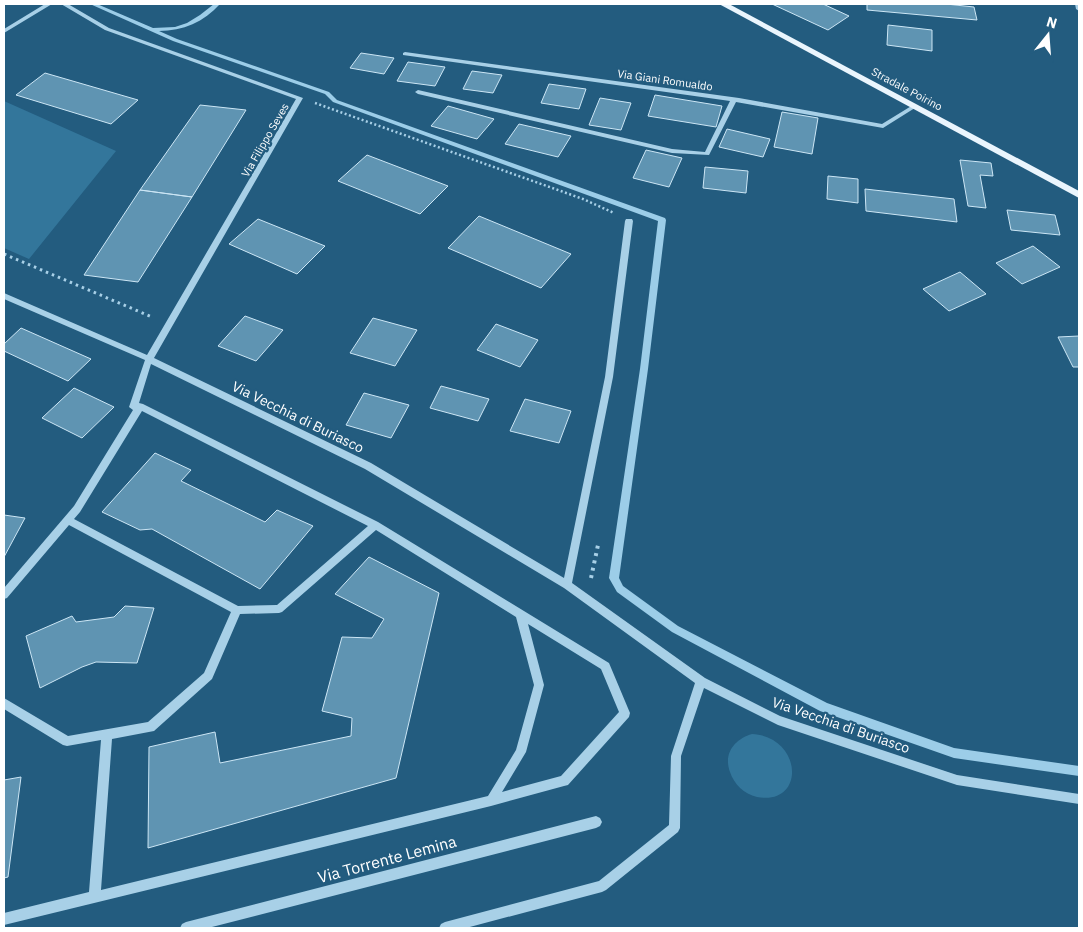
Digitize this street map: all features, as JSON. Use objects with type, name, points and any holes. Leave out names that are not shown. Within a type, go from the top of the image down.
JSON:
[{"type":"main road","name":"Stradale Poirino","points":[[723,4],[1079,195]]},
{"type":"street","points":[[4,31],[49,4]]},
{"type":"street","name":"Via Filippo Seves","points":[[64,4],[116,33],[300,98],[149,359],[133,407],[140,406]]},
{"type":"street","points":[[1078,4],[1079,9]]},
{"type":"street","name":"Via Giani Romualdo","points":[[405,54],[734,100],[883,126],[915,106]]},
{"type":"street","points":[[418,92],[672,151],[707,154],[734,100]]},
{"type":"street","points":[[567,586],[609,377],[629,221]]},
{"type":"street","name":"Via Vecchia di Buriasco","points":[[4,296],[149,359],[368,466],[567,586],[701,681],[778,720],[957,780],[1079,799]]},
{"type":"street","points":[[4,595],[77,509],[140,406],[375,524],[605,666],[625,713],[564,781],[95,895],[4,919]]},
{"type":"street","points":[[68,520],[237,610],[279,609],[375,524]]},
{"type":"street","points":[[4,703],[67,741],[150,727],[208,676],[237,610]]},
{"type":"street","points":[[491,800],[521,752],[539,685],[520,614]]},
{"type":"street","points":[[445,928],[602,886],[674,828],[676,756],[701,681]]},
{"type":"street","points":[[95,895],[107,734]]},
{"type":"street","name":"Via Torrente Lemina","points":[[186,928],[596,822]]},
{"type":"path","points":[[300,98],[583,199],[629,221]]},
{"type":"path","points":[[4,254],[169,324]]},
{"type":"shaded area","points":[[4,101],[116,151],[29,259],[4,248]]},
{"type":"shaded area","points":[[752,734],[769,738],[781,746],[789,758],[792,770],[790,782],[784,791],[773,797],[757,797],[748,794],[737,784],[730,772],[728,765],[729,753],[740,739]]},
{"type":"building","points":[[772,4],[823,4],[849,16],[828,30]]},
{"type":"building","points":[[867,4],[946,4],[974,7],[977,20],[867,10]]},
{"type":"building","points":[[888,25],[932,30],[932,51],[887,45]]},
{"type":"building","points":[[361,53],[394,58],[384,74],[350,68]]},
{"type":"building","points":[[408,62],[445,67],[435,86],[397,81]]},
{"type":"building","points":[[472,71],[502,75],[493,93],[463,89]]},
{"type":"building","points":[[45,73],[138,100],[111,124],[16,95]]},
{"type":"building","points":[[549,84],[586,89],[579,109],[541,103]]},
{"type":"building","points":[[655,95],[722,106],[716,127],[648,116]]},
{"type":"building","points":[[600,98],[631,103],[621,130],[589,125]]},
{"type":"building","points":[[200,105],[246,110],[192,197],[140,190]]},
{"type":"building","points":[[448,106],[494,119],[477,139],[431,126]]},
{"type":"building","points":[[782,112],[818,118],[812,154],[774,147]]},
{"type":"building","points":[[519,124],[571,136],[558,157],[505,144]]},
{"type":"building","points":[[727,129],[770,139],[763,157],[719,147]]},
{"type":"building","points":[[646,150],[682,158],[669,187],[633,178]]},
{"type":"building","points":[[367,155],[448,186],[420,214],[338,181]]},
{"type":"building","points":[[960,160],[991,163],[993,176],[980,175],[986,208],[968,206]]},
{"type":"building","points":[[705,167],[748,171],[746,193],[703,188]]},
{"type":"building","points":[[828,176],[858,179],[858,203],[827,199]]},
{"type":"building","points":[[865,189],[954,199],[957,222],[866,211]]},
{"type":"building","points":[[140,190],[192,197],[138,282],[84,275]]},
{"type":"building","points":[[1007,210],[1055,215],[1060,235],[1011,230]]},
{"type":"building","points":[[479,216],[571,254],[541,288],[448,248]]},
{"type":"building","points":[[258,219],[325,246],[297,274],[229,244]]},
{"type":"building","points":[[1033,246],[1060,267],[1022,284],[996,263]]},
{"type":"building","points":[[960,272],[986,294],[949,311],[923,289]]},
{"type":"building","points":[[245,316],[283,330],[256,361],[218,346]]},
{"type":"building","points":[[373,318],[417,330],[395,366],[350,353]]},
{"type":"building","points":[[496,324],[538,340],[520,367],[477,350]]},
{"type":"building","points":[[21,328],[91,359],[68,381],[4,351],[4,344]]},
{"type":"building","points":[[1079,336],[1079,367],[1073,367],[1058,337]]},
{"type":"building","points":[[441,386],[489,399],[478,421],[430,408]]},
{"type":"building","points":[[74,388],[114,407],[82,438],[42,418]]},
{"type":"building","points":[[364,393],[409,405],[391,438],[346,425]]},
{"type":"building","points":[[525,399],[571,411],[559,443],[510,431]]},
{"type":"building","points":[[155,453],[191,470],[181,481],[265,522],[277,510],[313,526],[260,589],[152,529],[140,530],[102,512]]},
{"type":"building","points":[[4,515],[25,518],[4,557]]},
{"type":"building","points":[[369,557],[439,593],[396,778],[148,848],[149,747],[215,732],[220,763],[351,736],[352,718],[322,711],[342,637],[372,638],[384,619],[335,594]]},
{"type":"building","points":[[125,606],[154,608],[137,663],[96,662],[40,688],[26,636],[72,616],[76,622],[114,617]]},
{"type":"building","points":[[21,777],[8,877],[4,878],[4,780]]},
{"type":"waterway","points":[[93,4],[175,40],[327,93],[335,101],[662,220],[644,369],[614,578],[620,589],[675,629],[824,707],[954,753],[1079,771]]},
{"type":"waterway","points":[[155,29],[183,27],[196,21],[217,4]]}]
